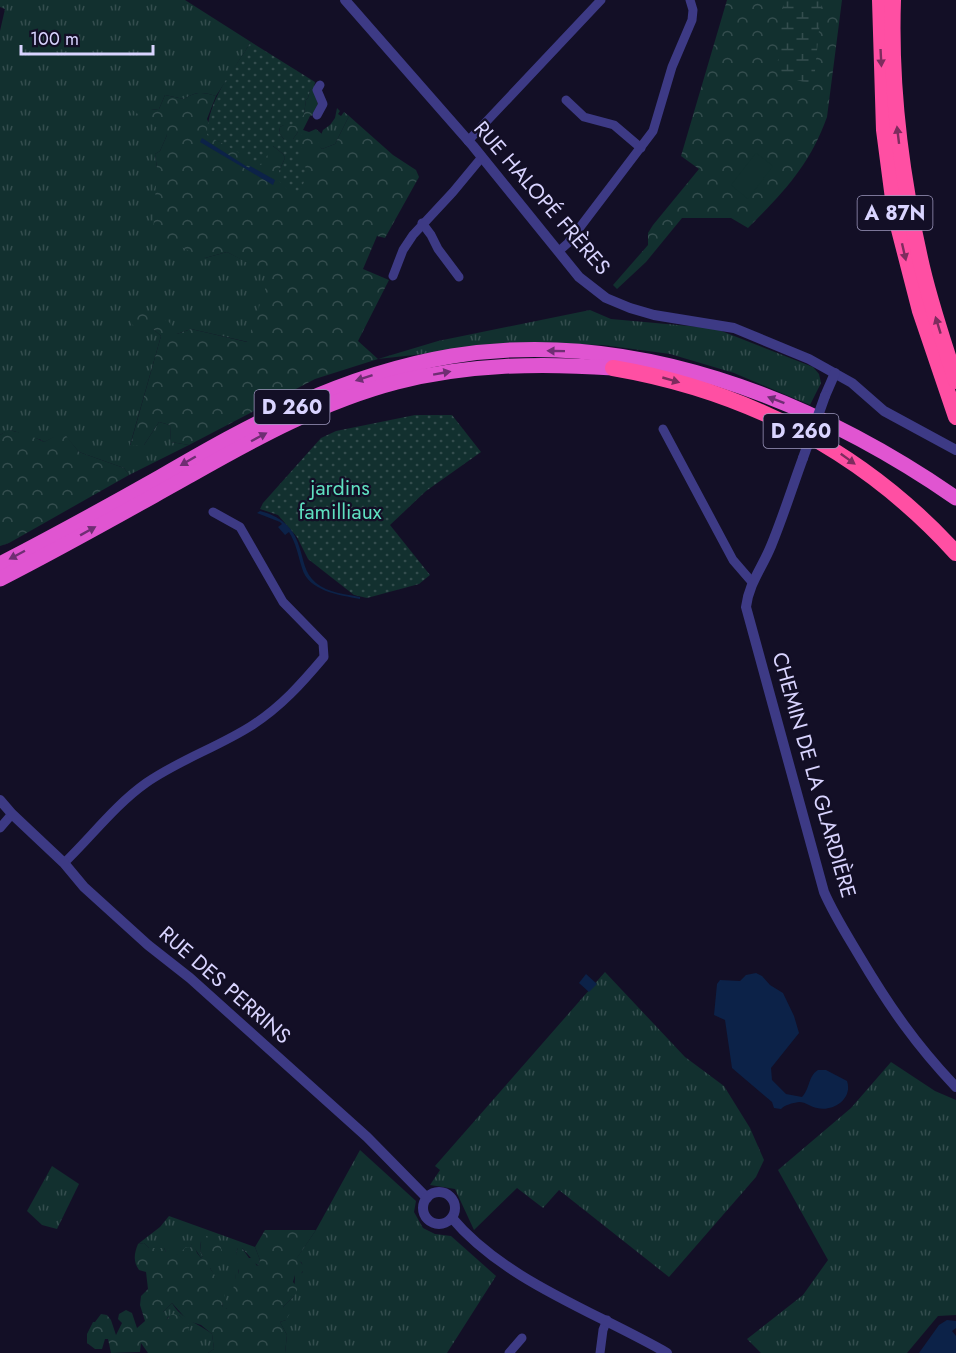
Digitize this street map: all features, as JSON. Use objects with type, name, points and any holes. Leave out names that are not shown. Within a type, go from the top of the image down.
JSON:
[{"type":"highway","name":"A 87N","points":[[880,0],[884,130],[895,214],[920,310],[956,417]]},
{"type":"highway","name":"A 87N","points":[[893,0],[897,129],[902,167],[920,260],[956,381]]},
{"type":"highway","name":"D 260","points":[[0,564],[214,446],[297,404],[352,382],[400,367],[454,356],[491,352],[522,350],[598,353],[649,361],[716,378],[793,406],[827,423],[897,460],[956,498]]},
{"type":"highway","name":"D 260","points":[[0,579],[265,434],[358,394],[425,376],[493,366],[561,364],[613,368],[656,376],[697,387],[760,411],[817,439],[841,454],[908,505],[956,553]]},
{"type":"street","name":"RUE HALOPÉ FRÈRES","points":[[345,0],[482,157],[579,277],[591,288],[614,302],[654,315],[735,328],[809,359],[852,383],[885,411],[956,450]]},
{"type":"street","points":[[468,141],[601,0]]},
{"type":"street","points":[[559,251],[568,243],[653,131],[672,67],[692,20],[693,10],[690,0]]},
{"type":"street","points":[[317,115],[323,104],[317,90],[320,86]]},
{"type":"street","points":[[566,100],[584,117],[614,125],[641,148]]},
{"type":"street","points":[[393,276],[403,250],[422,223],[453,192],[482,157]]},
{"type":"street","points":[[422,223],[459,277]]},
{"type":"street","name":"CHEMIN DE LA GLARDIÈRE","points":[[836,373],[825,396],[773,542],[747,594],[746,607],[824,892],[834,914],[888,1004],[929,1058],[956,1087]]},
{"type":"street","points":[[663,429],[733,560],[752,582]]},
{"type":"street","points":[[64,863],[122,803],[144,784],[169,768],[268,715],[290,696],[324,657],[323,643],[283,602],[240,527],[213,512]]},
{"type":"street","name":"RUE DES PERRINS","points":[[0,800],[64,863],[84,887],[148,945],[190,978],[367,1137],[427,1197]]},
{"type":"street","points":[[0,828],[12,814]]},
{"type":"street","points":[[436,1192],[447,1194],[454,1202],[452,1218],[438,1224],[429,1221],[423,1212],[427,1197],[436,1192]]},
{"type":"street","points":[[452,1218],[464,1233],[509,1268],[667,1353]]},
{"type":"street","points":[[600,1353],[603,1330],[607,1320]]},
{"type":"street","points":[[509,1353],[522,1338]]},
{"type":"green space","points":[[0,0],[185,0],[251,42],[216,96],[200,93],[184,99],[165,95],[159,109],[151,110],[167,135],[160,151],[155,154],[157,168],[205,258],[227,252],[271,274],[248,342],[191,329],[177,334],[153,329],[161,336],[130,445],[144,445],[159,422],[170,425],[171,442],[189,445],[129,475],[124,468],[79,452],[63,433],[44,442],[15,431],[0,435],[0,31],[5,9],[0,7]]},
{"type":"green space","points":[[727,0],[842,0],[827,117],[804,164],[773,203],[748,228],[731,218],[682,218],[646,262],[617,289],[613,285],[648,245],[648,233],[653,225],[699,169],[681,156]]},
{"type":"green space","points":[[784,0],[822,0],[814,81],[799,81],[777,69]]},
{"type":"green space","points":[[251,42],[315,82],[314,89],[310,90],[306,100],[304,114],[296,126],[280,127],[279,133],[284,139],[293,139],[298,132],[303,130],[298,143],[303,150],[299,163],[305,164],[306,173],[303,185],[293,194],[279,181],[279,171],[285,158],[273,146],[261,165],[207,135],[208,122],[216,98]]},
{"type":"green space","points":[[314,89],[318,105],[303,130],[309,132],[316,129],[322,134],[318,145],[322,149],[335,144],[349,116],[393,155],[416,170],[419,177],[385,238],[377,236],[363,269],[389,280],[358,341],[378,359],[315,379],[189,445],[171,442],[170,425],[159,422],[144,445],[130,446],[161,336],[153,329],[136,330],[129,319],[135,308],[169,322],[177,334],[191,329],[247,342],[270,275],[227,252],[205,258],[153,234],[157,168],[155,154],[160,151],[167,135],[124,104],[127,101],[138,105],[142,102],[151,110],[159,109],[165,95],[184,99],[200,93],[216,96],[207,119],[216,140],[235,149],[273,146],[285,158],[279,171],[298,163],[298,132],[293,139],[284,139],[279,133],[280,127],[304,114],[310,90]]},
{"type":"green space","points":[[337,108],[341,116],[344,112],[349,116],[335,144],[322,149],[317,145],[323,130],[335,118]]},
{"type":"green space","points":[[756,153],[773,166],[748,199],[731,185]]},
{"type":"green space","points":[[590,310],[611,319],[719,330],[813,367],[819,374],[821,383],[810,405],[734,373],[670,354],[603,345],[521,343],[378,359],[438,341]]},
{"type":"green space","name":"jardins familliaux","points":[[415,415],[452,415],[481,452],[426,491],[390,525],[430,575],[419,584],[367,598],[354,595],[308,559],[297,537],[278,515],[260,509],[321,438],[336,431]]},
{"type":"green space","points":[[8,430],[44,442],[63,432],[79,452],[124,468],[129,475],[0,546],[0,435]]},
{"type":"green space","points":[[605,972],[685,1057],[724,1086],[750,1128],[764,1160],[756,1177],[669,1277],[559,1190],[543,1208],[517,1188],[474,1230],[455,1189],[430,1185],[440,1170],[435,1166]]},
{"type":"green space","points":[[891,1062],[935,1091],[956,1100],[956,1315],[938,1316],[907,1353],[761,1353],[747,1339],[803,1295],[828,1260],[778,1170],[851,1108]]},
{"type":"green space","points":[[360,1150],[416,1201],[414,1212],[423,1228],[435,1234],[451,1236],[496,1276],[447,1353],[285,1353],[287,1335],[280,1322],[286,1320],[283,1307],[294,1296],[295,1274],[303,1271],[302,1263],[296,1259],[316,1230]]},
{"type":"green space","points":[[52,1166],[79,1184],[57,1229],[42,1225],[27,1211]]},
{"type":"green space","points":[[169,1216],[255,1247],[260,1260],[258,1266],[242,1248],[238,1248],[236,1253],[242,1264],[238,1270],[239,1274],[236,1274],[232,1313],[222,1308],[224,1291],[210,1268],[201,1241],[200,1251],[203,1256],[201,1258],[192,1244],[190,1248],[177,1255],[166,1252],[164,1248],[149,1248],[144,1243],[138,1244],[160,1227]]},
{"type":"green space","points":[[265,1230],[316,1230],[297,1258],[303,1265],[303,1271],[300,1275],[295,1275],[293,1282],[298,1288],[294,1296],[283,1307],[290,1313],[286,1320],[280,1322],[287,1335],[285,1353],[208,1353],[214,1349],[212,1334],[201,1325],[188,1321],[172,1303],[163,1312],[164,1319],[166,1320],[172,1314],[179,1315],[190,1326],[188,1329],[190,1340],[188,1343],[179,1345],[177,1350],[171,1353],[148,1353],[141,1343],[140,1352],[111,1353],[108,1339],[105,1339],[102,1349],[95,1349],[87,1343],[87,1334],[93,1322],[101,1314],[107,1315],[111,1320],[116,1335],[122,1323],[118,1319],[119,1314],[126,1310],[132,1313],[137,1328],[145,1321],[140,1305],[141,1296],[148,1289],[146,1272],[139,1270],[135,1260],[138,1244],[144,1243],[149,1248],[164,1248],[166,1252],[171,1246],[175,1248],[177,1255],[186,1247],[190,1248],[192,1243],[201,1258],[203,1256],[200,1251],[202,1236],[212,1236],[220,1245],[223,1254],[217,1266],[210,1268],[226,1292],[224,1295],[227,1302],[223,1302],[222,1307],[229,1309],[232,1313],[230,1307],[236,1274],[239,1274],[238,1268],[241,1264],[238,1263],[236,1253],[238,1248],[242,1248],[249,1258],[255,1258],[258,1266],[260,1260],[255,1247]]},
{"type":"green space","points":[[172,1303],[185,1317],[212,1334],[214,1349],[208,1353],[171,1353],[184,1321],[179,1315],[168,1317],[166,1321],[163,1319],[163,1312]]},
{"type":"water","points":[[202,138],[249,168],[250,166],[275,180],[273,185],[200,142]]},
{"type":"water","points":[[260,511],[279,519],[289,527],[296,539],[307,571],[316,583],[332,591],[360,597],[360,599],[325,591],[311,582],[305,576],[289,532],[285,535],[278,527],[282,524],[280,522],[257,513]]},
{"type":"water","points":[[756,973],[783,993],[799,1033],[771,1068],[772,1080],[786,1094],[802,1097],[815,1073],[818,1070],[826,1070],[847,1081],[845,1098],[836,1106],[823,1109],[799,1102],[781,1109],[774,1108],[772,1102],[732,1068],[725,1020],[714,1015],[717,984],[720,980],[740,981],[746,975]]},
{"type":"water","points":[[586,974],[597,984],[589,992],[579,983]]},
{"type":"water","points":[[947,1320],[956,1321],[956,1328],[952,1331],[956,1336],[956,1353],[919,1353],[939,1325]]}]
